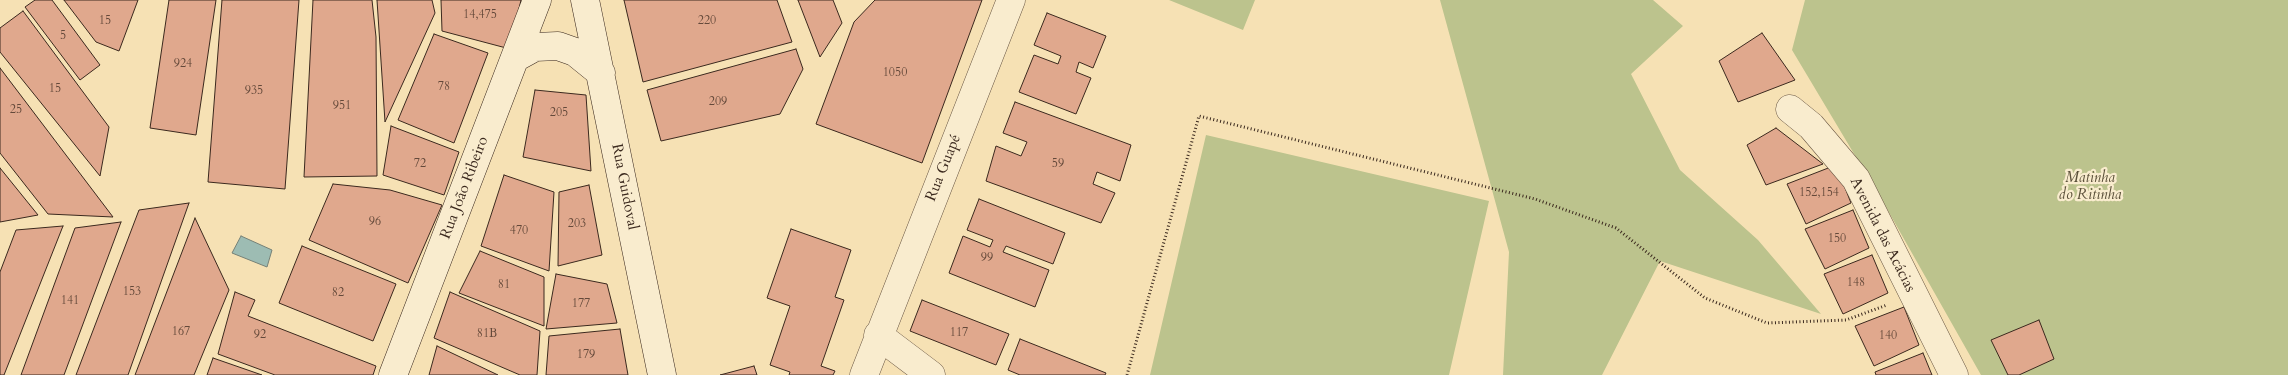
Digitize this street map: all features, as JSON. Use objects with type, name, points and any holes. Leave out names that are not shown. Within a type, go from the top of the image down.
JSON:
[{"type":"street","name":"Rua João Ribeiro","points":[[393,375],[537,0]]},
{"type":"street","name":"Rua Guidoval","points":[[585,0],[662,375]]},
{"type":"street","name":"Rua Guapé","points":[[864,375],[878,335],[1011,0]]},
{"type":"street","points":[[515,58],[535,47],[558,46],[575,52],[601,73]]},
{"type":"street","name":"Avenida das Acácias","points":[[1790,110],[1811,126],[1856,179],[1954,375]]},
{"type":"street","points":[[878,335],[932,375]]},
{"type":"path","points":[[1127,375],[1199,116],[1534,199],[1616,228],[1705,298],[1767,323],[1846,320],[1914,296]]},
{"type":"green space","points":[[1169,0],[1255,0],[1243,30]]},
{"type":"green space","points":[[1440,0],[1653,0],[1683,26],[1631,74],[1680,170],[1758,240],[1821,314],[1660,261],[1602,375],[1503,375],[1509,252]]},
{"type":"green space","name":"Matinha do Ritinha","points":[[1805,0],[2288,0],[2288,375],[1981,375],[1887,209],[1792,50]]},
{"type":"green space","points":[[1206,135],[1489,201],[1449,375],[1150,375]]},
{"type":"water","points":[[241,236],[272,250],[267,267],[232,253]]},
{"type":"building","points":[[35,0],[52,0],[100,65],[80,80],[25,7]]},
{"type":"building","points":[[64,0],[138,0],[119,51],[96,42]]},
{"type":"building","points":[[169,0],[216,0],[196,135],[150,128]]},
{"type":"building","points":[[222,0],[299,0],[285,189],[208,182]]},
{"type":"building","points":[[313,0],[372,0],[376,37],[377,176],[304,177]]},
{"type":"building","points":[[377,0],[432,0],[435,13],[385,122]]},
{"type":"building","points":[[441,0],[521,0],[510,49],[442,31]]},
{"type":"building","points":[[624,0],[777,0],[792,42],[643,82]]},
{"type":"building","points":[[798,0],[833,0],[842,23],[820,57]]},
{"type":"building","points":[[875,0],[982,0],[922,163],[816,124],[854,22]]},
{"type":"building","points":[[23,11],[109,127],[100,176],[0,52],[0,28]]},
{"type":"building","points":[[1047,13],[1106,36],[1093,68],[1079,62],[1076,72],[1091,78],[1076,114],[1019,92],[1034,55],[1058,64],[1061,56],[1034,45]]},
{"type":"building","points":[[1762,33],[1795,80],[1738,102],[1719,61]]},
{"type":"building","points":[[434,34],[488,53],[454,143],[398,120]]},
{"type":"building","points":[[796,49],[803,69],[780,114],[661,141],[647,90]]},
{"type":"building","points":[[0,68],[113,217],[48,214],[0,153]]},
{"type":"building","points":[[535,90],[586,95],[591,171],[523,157]]},
{"type":"building","points":[[1015,102],[1131,145],[1120,181],[1097,172],[1093,184],[1115,193],[1101,223],[986,181],[996,146],[1021,156],[1027,142],[1003,133]]},
{"type":"building","points":[[391,126],[459,152],[444,195],[383,175]]},
{"type":"building","points":[[1776,128],[1823,164],[1766,185],[1747,145]]},
{"type":"building","points":[[1836,165],[1851,203],[1806,224],[1787,184]]},
{"type":"building","points":[[0,168],[38,215],[0,222]]},
{"type":"building","points":[[504,175],[554,192],[549,271],[481,246]]},
{"type":"building","points":[[333,184],[390,190],[442,205],[408,283],[309,240]]},
{"type":"building","points":[[589,185],[602,255],[558,266],[559,192]]},
{"type":"building","points":[[979,199],[1065,233],[1053,264],[1006,246],[1003,252],[1049,270],[1035,307],[949,273],[963,236],[990,247],[993,240],[967,230]]},
{"type":"building","points":[[189,203],[128,375],[76,375],[139,210]]},
{"type":"building","points":[[1853,210],[1869,248],[1825,269],[1805,229]]},
{"type":"building","points":[[195,218],[229,290],[194,375],[135,375]]},
{"type":"building","points":[[121,222],[64,375],[21,375],[75,228]]},
{"type":"building","points":[[63,226],[4,375],[0,375],[0,272],[16,230]]},
{"type":"building","points":[[791,229],[851,250],[835,297],[844,300],[821,366],[835,371],[833,375],[789,375],[790,372],[770,365],[790,306],[767,298]]},
{"type":"building","points":[[302,246],[396,284],[373,341],[279,303]]},
{"type":"building","points":[[480,251],[544,277],[544,326],[459,293]]},
{"type":"building","points":[[1872,255],[1888,293],[1843,314],[1824,274]]},
{"type":"building","points":[[556,274],[607,284],[617,323],[546,329]]},
{"type":"building","points":[[235,292],[255,300],[248,316],[376,366],[373,375],[275,375],[218,354]]},
{"type":"building","points":[[450,292],[540,331],[537,375],[520,375],[434,338]]},
{"type":"building","points":[[922,300],[1009,334],[996,365],[910,331]]},
{"type":"building","points":[[1904,307],[1919,345],[1874,366],[1855,326]]},
{"type":"building","points":[[2039,320],[2054,359],[2019,375],[2008,375],[1991,340]]},
{"type":"building","points":[[620,329],[628,375],[546,375],[549,336]]},
{"type":"building","points":[[1020,339],[1106,373],[1105,375],[1020,375],[1008,370]]},
{"type":"building","points":[[437,346],[498,375],[429,375]]},
{"type":"building","points":[[1923,353],[1932,375],[1876,375],[1875,372]]},
{"type":"building","points":[[213,358],[262,375],[207,375]]},
{"type":"building","points":[[754,366],[757,375],[720,375]]}]
